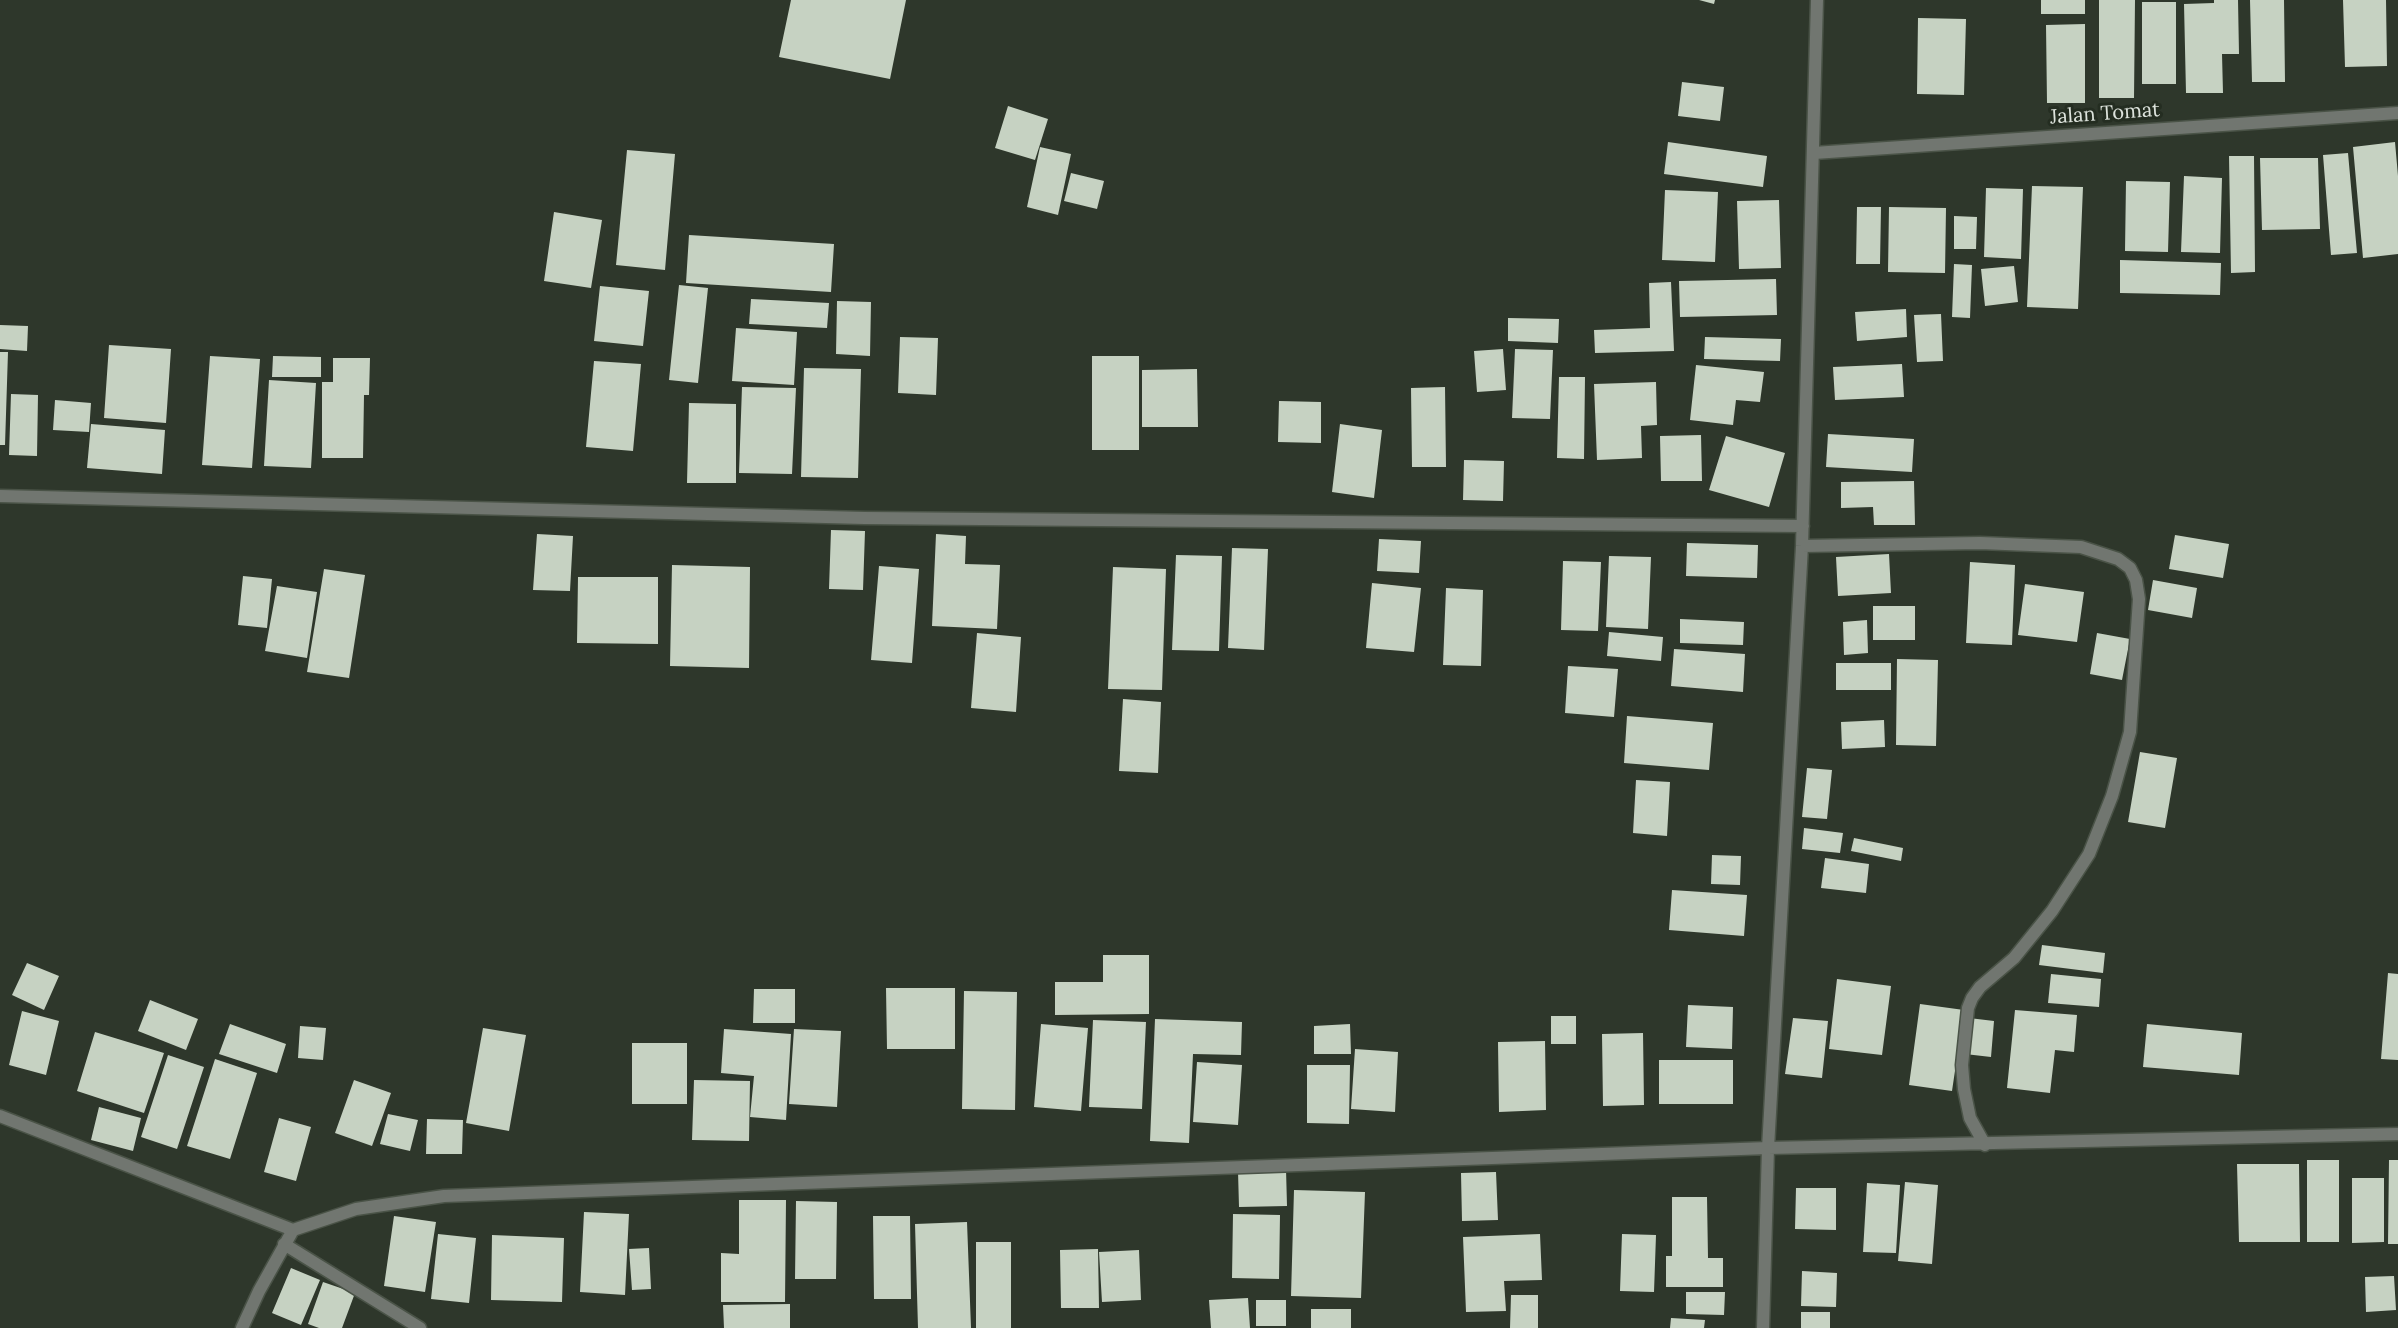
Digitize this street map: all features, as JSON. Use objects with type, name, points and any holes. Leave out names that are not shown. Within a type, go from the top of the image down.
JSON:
[{"type":"street","points":[[1763,1328],[1768,1148],[1803,526],[1817,0]]},
{"type":"street","name":"Jalan Tomat","points":[[1814,153],[2398,113]]},
{"type":"street","points":[[0,496],[865,518],[1803,526]]},
{"type":"street","points":[[1802,546],[1980,543],[2081,548],[2118,559],[2130,568],[2136,580],[2139,599],[2130,732],[2112,796],[2089,854],[2052,911],[2014,958],[1980,987],[1968,1008],[1962,1065],[1964,1089],[1970,1118],[1985,1144]]},
{"type":"street","points":[[0,1116],[293,1230]]},
{"type":"street","points":[[242,1328],[259,1291],[293,1230],[356,1209],[444,1196],[1768,1148],[2398,1134]]},
{"type":"street","points":[[284,1244],[420,1328]]},
{"type":"building","points":[[791,0],[906,0],[890,79],[779,57]]},
{"type":"building","points":[[1699,0],[1715,0],[1714,4]]},
{"type":"building","points":[[2041,0],[2085,0],[2085,14],[2041,14]]},
{"type":"building","points":[[2099,0],[2135,0],[2134,98],[2099,98]]},
{"type":"building","points":[[2214,0],[2238,0],[2239,54],[2222,54],[2223,93],[2186,93],[2184,4],[2214,3]]},
{"type":"building","points":[[2250,0],[2284,0],[2285,82],[2252,82]]},
{"type":"building","points":[[2343,0],[2386,0],[2387,66],[2345,67]]},
{"type":"building","points":[[2142,2],[2176,2],[2176,84],[2142,84]]},
{"type":"building","points":[[1918,18],[1966,19],[1964,95],[1917,94]]},
{"type":"building","points":[[2085,24],[2085,103],[2047,103],[2046,25]]},
{"type":"building","points":[[1682,82],[1724,87],[1720,121],[1678,116]]},
{"type":"building","points":[[1008,106],[1048,119],[1035,160],[995,148]]},
{"type":"building","points":[[1668,142],[1767,156],[1763,187],[1664,174]]},
{"type":"building","points":[[2395,142],[2398,176],[2398,254],[2363,258],[2353,147]]},
{"type":"building","points":[[1040,147],[1071,154],[1058,215],[1027,207]]},
{"type":"building","points":[[627,150],[675,154],[665,270],[616,265]]},
{"type":"building","points":[[2348,153],[2357,253],[2331,255],[2323,155]]},
{"type":"building","points":[[2229,156],[2254,156],[2255,272],[2231,273]]},
{"type":"building","points":[[2260,158],[2318,158],[2320,229],[2262,230]]},
{"type":"building","points":[[1071,173],[1104,181],[1097,209],[1064,201]]},
{"type":"building","points":[[2184,176],[2222,178],[2220,253],[2181,252]]},
{"type":"building","points":[[2126,181],[2170,182],[2168,252],[2125,251]]},
{"type":"building","points":[[2032,186],[2083,187],[2078,309],[2027,307]]},
{"type":"building","points":[[1986,188],[2023,189],[2021,259],[1984,257]]},
{"type":"building","points":[[1665,190],[1718,192],[1715,262],[1662,260]]},
{"type":"building","points":[[1779,200],[1781,268],[1739,269],[1737,201]]},
{"type":"building","points":[[1857,207],[1881,207],[1880,264],[1856,264]]},
{"type":"building","points":[[1889,207],[1946,208],[1945,273],[1888,272]]},
{"type":"building","points":[[554,212],[602,220],[591,288],[544,281]]},
{"type":"building","points":[[1954,216],[1977,217],[1976,249],[1954,249]]},
{"type":"building","points":[[689,235],[834,244],[831,292],[686,283]]},
{"type":"building","points":[[2120,260],[2221,263],[2220,295],[2120,293]]},
{"type":"building","points":[[1954,264],[1972,265],[1970,318],[1952,317]]},
{"type":"building","points":[[2014,266],[2018,302],[1985,306],[1981,269]]},
{"type":"building","points":[[1776,279],[1777,315],[1680,317],[1679,281]]},
{"type":"building","points":[[1671,282],[1674,351],[1595,353],[1594,330],[1650,328],[1649,283]]},
{"type":"building","points":[[679,285],[708,288],[698,383],[669,380]]},
{"type":"building","points":[[600,286],[649,291],[643,346],[594,341]]},
{"type":"building","points":[[751,299],[829,303],[827,328],[749,324]]},
{"type":"building","points":[[837,301],[871,302],[870,356],[836,354]]},
{"type":"building","points":[[1906,309],[1907,337],[1857,341],[1855,312]]},
{"type":"building","points":[[1941,314],[1943,361],[1917,362],[1914,315]]},
{"type":"building","points":[[1508,318],[1559,319],[1558,343],[1508,341]]},
{"type":"building","points":[[0,325],[28,326],[27,351],[0,349]]},
{"type":"building","points":[[736,328],[797,332],[794,385],[732,381]]},
{"type":"building","points":[[900,337],[938,338],[936,395],[898,393]]},
{"type":"building","points":[[1705,337],[1781,339],[1780,361],[1704,359]]},
{"type":"building","points":[[109,345],[171,349],[166,423],[104,418]]},
{"type":"building","points":[[1503,349],[1506,390],[1477,392],[1474,351]]},
{"type":"building","points":[[1515,349],[1553,350],[1550,419],[1512,418]]},
{"type":"building","points":[[0,352],[8,352],[5,445],[0,445]]},
{"type":"building","points":[[210,356],[260,359],[252,468],[202,465]]},
{"type":"building","points":[[273,356],[321,357],[321,377],[272,377]]},
{"type":"building","points":[[1092,356],[1139,356],[1139,450],[1092,450]]},
{"type":"building","points":[[333,358],[370,358],[369,395],[364,395],[363,458],[322,458],[322,382],[333,382]]},
{"type":"building","points":[[594,361],[641,364],[633,451],[586,447]]},
{"type":"building","points":[[1902,364],[1904,397],[1835,400],[1833,367]]},
{"type":"building","points":[[1696,365],[1764,372],[1760,402],[1736,400],[1733,425],[1690,420]]},
{"type":"building","points":[[804,368],[861,369],[858,478],[801,477]]},
{"type":"building","points":[[1197,369],[1198,427],[1142,427],[1142,370]]},
{"type":"building","points":[[1559,377],[1585,377],[1584,459],[1557,458]]},
{"type":"building","points":[[269,380],[316,383],[311,468],[264,466]]},
{"type":"building","points":[[1656,382],[1657,425],[1641,426],[1642,458],[1597,460],[1594,384]]},
{"type":"building","points":[[742,387],[796,388],[792,474],[739,473]]},
{"type":"building","points":[[1445,387],[1446,467],[1412,467],[1411,388]]},
{"type":"building","points":[[11,394],[38,395],[37,456],[9,455]]},
{"type":"building","points":[[55,400],[91,403],[89,432],[53,430]]},
{"type":"building","points":[[1279,401],[1321,402],[1321,443],[1278,442]]},
{"type":"building","points":[[689,403],[736,404],[736,483],[687,483]]},
{"type":"building","points":[[91,424],[165,430],[162,474],[87,468]]},
{"type":"building","points":[[1340,424],[1382,430],[1374,498],[1332,492]]},
{"type":"building","points":[[1828,434],[1914,439],[1912,472],[1826,467]]},
{"type":"building","points":[[1701,435],[1702,481],[1661,481],[1660,436]]},
{"type":"building","points":[[1726,436],[1785,453],[1769,507],[1709,490]]},
{"type":"building","points":[[1464,460],[1504,461],[1503,501],[1463,500]]},
{"type":"building","points":[[1914,481],[1915,525],[1874,525],[1873,507],[1841,508],[1841,482]]},
{"type":"building","points":[[831,530],[865,531],[863,590],[829,589]]},
{"type":"building","points":[[537,534],[573,536],[570,591],[533,590]]},
{"type":"building","points":[[936,534],[966,536],[965,564],[1000,565],[997,629],[932,626]]},
{"type":"building","points":[[2175,535],[2229,544],[2223,578],[2169,569]]},
{"type":"building","points":[[1379,539],[1421,541],[1419,573],[1377,571]]},
{"type":"building","points":[[1687,543],[1758,545],[1757,578],[1686,576]]},
{"type":"building","points":[[1232,548],[1268,549],[1264,650],[1228,648]]},
{"type":"building","points":[[1889,554],[1891,593],[1838,596],[1836,557]]},
{"type":"building","points":[[1176,555],[1222,556],[1219,651],[1172,650]]},
{"type":"building","points":[[1609,556],[1651,557],[1648,629],[1606,627]]},
{"type":"building","points":[[1563,561],[1601,562],[1598,631],[1561,630]]},
{"type":"building","points":[[1970,562],[2015,565],[2012,645],[1966,643]]},
{"type":"building","points":[[672,565],[750,567],[749,668],[670,666]]},
{"type":"building","points":[[879,566],[919,569],[912,663],[871,660]]},
{"type":"building","points":[[1113,567],[1166,569],[1162,690],[1108,689]]},
{"type":"building","points":[[324,569],[365,575],[349,678],[307,672]]},
{"type":"building","points":[[243,576],[272,579],[267,628],[238,625]]},
{"type":"building","points":[[578,577],[658,577],[658,644],[577,643]]},
{"type":"building","points":[[2153,580],[2197,588],[2192,618],[2148,610]]},
{"type":"building","points":[[1372,583],[1421,588],[1414,652],[1366,648]]},
{"type":"building","points":[[2025,584],[2084,592],[2077,642],[2018,635]]},
{"type":"building","points":[[277,586],[317,592],[307,658],[265,651]]},
{"type":"building","points":[[1446,588],[1483,590],[1481,666],[1443,665]]},
{"type":"building","points":[[1873,606],[1915,606],[1915,640],[1873,640]]},
{"type":"building","points":[[1680,619],[1744,622],[1743,645],[1680,643]]},
{"type":"building","points":[[1867,620],[1868,653],[1844,655],[1843,622]]},
{"type":"building","points":[[1609,632],[1663,637],[1661,661],[1607,656]]},
{"type":"building","points":[[977,633],[1021,637],[1016,712],[971,708]]},
{"type":"building","points":[[2097,633],[2130,639],[2122,680],[2090,674]]},
{"type":"building","points":[[1674,649],[1745,654],[1743,692],[1671,686]]},
{"type":"building","points":[[1897,659],[1938,660],[1936,746],[1896,745]]},
{"type":"building","points":[[1836,663],[1891,663],[1891,690],[1836,690]]},
{"type":"building","points":[[1568,666],[1618,669],[1614,717],[1565,713]]},
{"type":"building","points":[[1123,699],[1161,702],[1158,773],[1119,771]]},
{"type":"building","points":[[1627,716],[1713,723],[1709,770],[1624,763]]},
{"type":"building","points":[[1884,720],[1885,747],[1842,749],[1841,722]]},
{"type":"building","points":[[2140,752],[2177,758],[2165,828],[2128,822]]},
{"type":"building","points":[[1807,768],[1832,770],[1827,819],[1802,817]]},
{"type":"building","points":[[1636,780],[1670,782],[1667,836],[1633,833]]},
{"type":"building","points":[[1804,828],[1843,833],[1840,853],[1802,849]]},
{"type":"building","points":[[1854,838],[1903,848],[1901,861],[1851,851]]},
{"type":"building","points":[[1712,855],[1741,856],[1740,885],[1711,884]]},
{"type":"building","points":[[1825,858],[1869,864],[1866,893],[1821,888]]},
{"type":"building","points":[[1672,890],[1747,895],[1744,936],[1669,930]]},
{"type":"building","points":[[2042,945],[2105,953],[2103,973],[2039,965]]},
{"type":"building","points":[[1103,955],[1149,955],[1149,1014],[1055,1015],[1055,982],[1103,982]]},
{"type":"building","points":[[27,963],[59,976],[44,1010],[12,995]]},
{"type":"building","points":[[2388,973],[2398,974],[2398,1060],[2381,1059]]},
{"type":"building","points":[[2051,974],[2101,979],[2099,1007],[2048,1003]]},
{"type":"building","points":[[1837,979],[1891,986],[1882,1055],[1829,1049]]},
{"type":"building","points":[[886,988],[955,988],[955,1049],[887,1049]]},
{"type":"building","points":[[754,989],[795,989],[795,1023],[753,1023]]},
{"type":"building","points":[[964,991],[1017,992],[1015,1110],[962,1109]]},
{"type":"building","points":[[150,1000],[198,1019],[186,1050],[138,1031]]},
{"type":"building","points":[[1920,1004],[1964,1010],[1952,1091],[1909,1085]]},
{"type":"building","points":[[1688,1005],[1733,1007],[1732,1049],[1686,1047]]},
{"type":"building","points":[[2015,1010],[2077,1015],[2074,1052],[2055,1050],[2050,1093],[2007,1088]]},
{"type":"building","points":[[22,1011],[59,1021],[46,1075],[9,1065]]},
{"type":"building","points":[[1551,1016],[1576,1016],[1576,1044],[1551,1044]]},
{"type":"building","points":[[1793,1018],[1828,1021],[1822,1078],[1785,1074]]},
{"type":"building","points":[[1969,1018],[1994,1021],[1991,1057],[1965,1054]]},
{"type":"building","points":[[1155,1019],[1242,1022],[1241,1055],[1193,1054],[1189,1143],[1150,1141]]},
{"type":"building","points":[[1093,1020],[1146,1022],[1142,1109],[1089,1107]]},
{"type":"building","points":[[230,1024],[286,1044],[277,1073],[219,1054]]},
{"type":"building","points":[[1041,1024],[1088,1028],[1081,1111],[1034,1107]]},
{"type":"building","points":[[1350,1024],[1351,1054],[1314,1054],[1314,1026]]},
{"type":"building","points":[[2147,1024],[2242,1033],[2239,1075],[2143,1067]]},
{"type":"building","points":[[300,1026],[326,1028],[323,1060],[298,1058]]},
{"type":"building","points":[[483,1028],[526,1035],[509,1131],[466,1123]]},
{"type":"building","points":[[724,1029],[791,1034],[786,1120],[750,1117],[754,1076],[721,1073]]},
{"type":"building","points":[[794,1029],[841,1031],[837,1107],[789,1104]]},
{"type":"building","points":[[95,1032],[164,1053],[144,1113],[77,1091]]},
{"type":"building","points":[[1643,1033],[1644,1105],[1603,1106],[1602,1034]]},
{"type":"building","points":[[1545,1041],[1546,1110],[1499,1112],[1498,1042]]},
{"type":"building","points":[[632,1043],[687,1043],[687,1104],[632,1104]]},
{"type":"building","points":[[1355,1049],[1398,1052],[1395,1112],[1351,1109]]},
{"type":"building","points":[[168,1055],[204,1067],[177,1149],[141,1137]]},
{"type":"building","points":[[215,1059],[257,1073],[230,1159],[187,1146]]},
{"type":"building","points":[[1659,1060],[1733,1060],[1733,1104],[1659,1104]]},
{"type":"building","points":[[1197,1062],[1242,1065],[1238,1125],[1193,1122]]},
{"type":"building","points":[[1307,1065],[1350,1065],[1349,1124],[1307,1123]]},
{"type":"building","points":[[354,1080],[391,1093],[372,1146],[335,1133]]},
{"type":"building","points":[[694,1080],[750,1081],[749,1141],[692,1140]]},
{"type":"building","points":[[99,1107],[141,1118],[133,1151],[91,1140]]},
{"type":"building","points":[[388,1114],[418,1120],[410,1151],[380,1144]]},
{"type":"building","points":[[279,1118],[311,1127],[296,1181],[264,1172]]},
{"type":"building","points":[[427,1119],[463,1120],[462,1154],[426,1154]]},
{"type":"building","points":[[2307,1160],[2339,1160],[2339,1242],[2307,1242]]},
{"type":"building","points":[[2389,1160],[2398,1160],[2398,1244],[2388,1244]]},
{"type":"building","points":[[2237,1164],[2299,1164],[2300,1242],[2239,1242]]},
{"type":"building","points":[[1286,1169],[1287,1206],[1239,1207],[1238,1171]]},
{"type":"building","points":[[1496,1172],[1498,1220],[1462,1221],[1461,1173]]},
{"type":"building","points":[[2352,1178],[2384,1178],[2384,1242],[2352,1243]]},
{"type":"building","points":[[1905,1182],[1938,1185],[1932,1264],[1898,1261]]},
{"type":"building","points":[[1867,1183],[1900,1185],[1896,1253],[1863,1252]]},
{"type":"building","points":[[1796,1188],[1836,1188],[1836,1230],[1795,1229]]},
{"type":"building","points":[[1294,1190],[1365,1192],[1361,1298],[1291,1296]]},
{"type":"building","points":[[1672,1197],[1707,1197],[1708,1258],[1723,1258],[1723,1287],[1666,1287],[1666,1256],[1672,1256]]},
{"type":"building","points":[[739,1200],[786,1200],[785,1302],[721,1302],[721,1253],[739,1254]]},
{"type":"building","points":[[796,1201],[837,1202],[836,1279],[795,1279]]},
{"type":"building","points":[[584,1212],[629,1214],[625,1295],[580,1292]]},
{"type":"building","points":[[1233,1214],[1280,1215],[1279,1279],[1232,1278]]},
{"type":"building","points":[[394,1216],[436,1222],[425,1292],[384,1286]]},
{"type":"building","points":[[873,1216],[910,1216],[911,1299],[874,1299]]},
{"type":"building","points":[[967,1222],[971,1328],[918,1328],[915,1224]]},
{"type":"building","points":[[438,1234],[476,1238],[469,1303],[431,1299]]},
{"type":"building","points":[[1540,1234],[1542,1280],[1504,1281],[1506,1311],[1466,1312],[1463,1237]]},
{"type":"building","points":[[1622,1234],[1656,1235],[1654,1292],[1620,1291]]},
{"type":"building","points":[[492,1235],[564,1238],[562,1302],[491,1300]]},
{"type":"building","points":[[976,1242],[1011,1242],[1011,1328],[976,1328]]},
{"type":"building","points":[[649,1248],[651,1289],[632,1290],[629,1249]]},
{"type":"building","points":[[1098,1249],[1099,1308],[1061,1308],[1060,1250]]},
{"type":"building","points":[[1139,1250],[1141,1300],[1102,1302],[1099,1252]]},
{"type":"building","points":[[291,1268],[320,1280],[301,1325],[272,1313]]},
{"type":"building","points":[[1802,1271],[1837,1273],[1836,1307],[1801,1306]]},
{"type":"building","points":[[2394,1276],[2396,1310],[2366,1312],[2365,1277]]},
{"type":"building","points":[[323,1282],[355,1293],[342,1328],[319,1328],[308,1324]]},
{"type":"building","points":[[1686,1292],[1725,1292],[1724,1315],[1686,1314]]},
{"type":"building","points":[[1511,1295],[1538,1295],[1538,1328],[1510,1328]]},
{"type":"building","points":[[1248,1298],[1250,1328],[1211,1328],[1209,1300]]},
{"type":"building","points":[[1256,1300],[1286,1300],[1286,1326],[1256,1326]]},
{"type":"building","points":[[790,1304],[790,1328],[724,1328],[723,1305]]},
{"type":"building","points":[[1311,1309],[1351,1309],[1351,1328],[1311,1328]]},
{"type":"building","points":[[1801,1312],[1830,1312],[1830,1328],[1801,1328]]},
{"type":"building","points":[[1671,1318],[1705,1320],[1704,1328],[1670,1328]]}]
